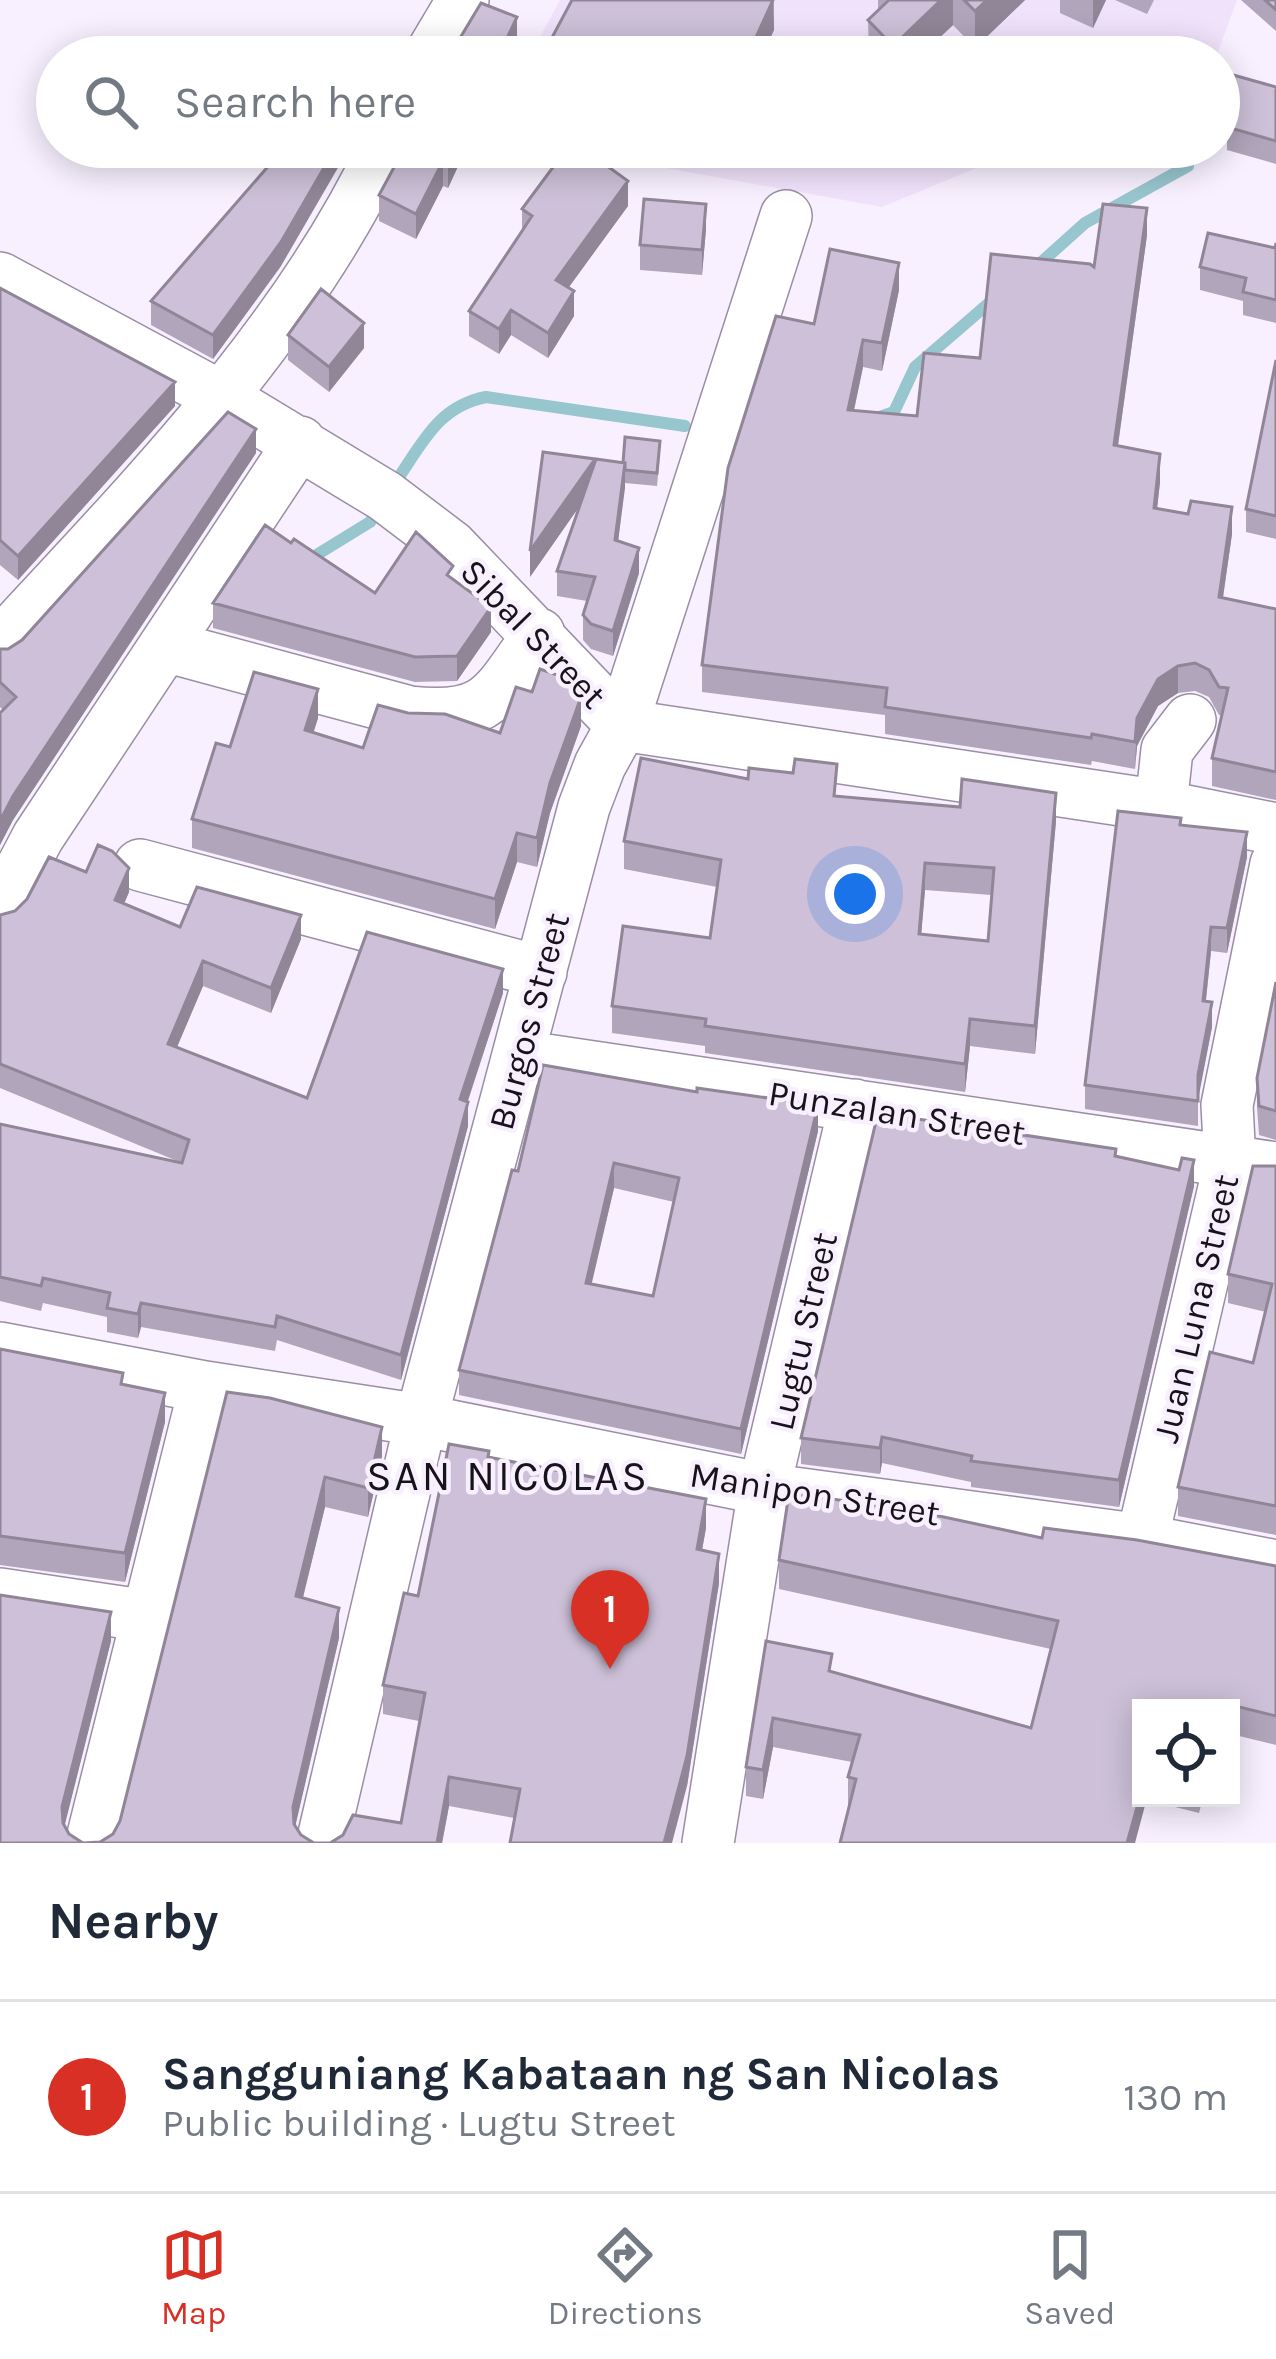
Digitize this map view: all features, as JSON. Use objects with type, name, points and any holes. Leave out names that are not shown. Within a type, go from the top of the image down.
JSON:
[{"type":"street","points":[[442,36],[463,0]]},
{"type":"street","points":[[0,644],[223,398],[352,212],[374,168]]},
{"type":"street","name":"Burgos Street","points":[[322,1843],[421,1420],[584,807],[622,725],[786,216]]},
{"type":"street","name":"Sibal Street","points":[[0,278],[223,398],[386,496],[451,546],[622,725],[1161,806],[1276,829]]},
{"type":"street","points":[[0,909],[38,837],[300,442]]},
{"type":"street","points":[[165,646],[410,712],[442,716],[479,707],[494,696],[538,634]]},
{"type":"street","points":[[1161,806],[1167,750],[1190,720]]},
{"type":"street","name":"Juan Luna Street","points":[[1142,1540],[1253,1165],[1227,1105],[1276,863]]},
{"type":"street","points":[[140,865],[541,972]]},
{"type":"street","name":"Punzalan Street","points":[[519,1056],[1253,1165]]},
{"type":"street","name":"Lugtu Street","points":[[708,1843],[764,1489],[855,1105]]},
{"type":"street","name":"Manipon Street","points":[[0,1348],[205,1387],[421,1420],[764,1489],[1142,1540],[1276,1566]]},
{"type":"street","points":[[91,1843],[205,1387]]},
{"type":"street","points":[[0,1594],[148,1616]]},
{"type":"shaded area","points":[[560,0],[1237,0],[1224,36],[540,36]]},
{"type":"shaded area","points":[[666,168],[976,168],[882,207]]},
{"type":"building","points":[[572,0],[773,0],[757,36],[553,36]]},
{"type":"building","points":[[889,0],[941,0],[903,36],[883,36],[868,20]]},
{"type":"building","points":[[964,0],[987,0],[975,11]]},
{"type":"building","points":[[481,3],[517,17],[508,36],[461,36]]},
{"type":"building","points":[[1240,77],[1276,87],[1276,141],[1240,131]]},
{"type":"building","points":[[267,168],[324,168],[281,242],[213,335],[151,301]]},
{"type":"building","points":[[394,168],[439,168],[416,214],[379,195]]},
{"type":"building","points":[[552,168],[610,168],[628,181],[556,280],[574,291],[548,333],[511,310],[499,329],[469,311],[532,216],[522,209]]},
{"type":"building","points":[[644,199],[706,204],[702,250],[640,245]]},
{"type":"building","points":[[1103,204],[1147,208],[1114,445],[1160,454],[1154,508],[1188,514],[1191,501],[1232,507],[1219,597],[1276,609],[1276,772],[1212,758],[1228,688],[1219,687],[1209,670],[1195,663],[1178,666],[1158,679],[1137,718],[1135,742],[885,707],[887,688],[702,665],[728,468],[776,316],[814,324],[830,249],[899,263],[882,343],[863,340],[848,410],[917,416],[924,353],[980,358],[991,254],[1094,267]]},
{"type":"building","points":[[1208,233],[1275,248],[1276,243],[1276,300],[1243,292],[1246,278],[1200,267]]},
{"type":"building","points":[[0,288],[175,382],[18,556],[0,540]]},
{"type":"building","points":[[321,289],[364,323],[329,367],[288,335]]},
{"type":"building","points":[[1276,360],[1276,516],[1246,509]]},
{"type":"building","points":[[228,412],[256,429],[0,821],[0,713],[16,697],[0,682],[0,649],[22,640]]},
{"type":"building","points":[[625,437],[660,441],[657,473],[625,470]]},
{"type":"building","points":[[543,452],[595,459],[530,551]]},
{"type":"building","points":[[596,459],[625,463],[615,540],[639,548],[613,631],[591,624],[583,615],[595,577],[557,571]]},
{"type":"building","points":[[265,525],[375,593],[416,532],[453,566],[447,575],[491,607],[457,656],[415,657],[213,603]]},
{"type":"building","points":[[540,669],[563,677],[581,697],[550,783],[537,838],[517,833],[495,899],[192,819],[216,743],[230,747],[254,672],[318,689],[305,730],[363,748],[378,705],[408,713],[445,714],[500,733],[516,687],[532,692]]},
{"type":"building","points":[[641,758],[748,779],[749,768],[793,773],[795,759],[837,764],[834,796],[960,807],[962,779],[1056,793],[1035,1026],[970,1019],[965,1064],[705,1026],[706,1019],[612,1006],[623,926],[710,938],[721,860],[624,841]],"holes":[[[925,863],[994,868],[988,941],[919,934]]]},
{"type":"building","points":[[1118,811],[1181,818],[1180,825],[1247,832],[1227,928],[1211,927],[1203,1001],[1212,1002],[1198,1075],[1198,1101],[1085,1085]]},
{"type":"building","points":[[98,845],[129,868],[115,900],[180,927],[197,887],[301,915],[271,988],[203,961],[168,1044],[307,1098],[367,932],[503,969],[460,1099],[468,1102],[401,1355],[277,1316],[275,1327],[141,1303],[138,1314],[107,1308],[110,1293],[43,1278],[41,1286],[0,1277],[0,1124],[182,1163],[189,1140],[0,1064],[0,915],[15,911],[27,899],[49,857],[86,872]]},
{"type":"building","points":[[1276,982],[1276,1111],[1259,1106],[1257,1078]]},
{"type":"building","points":[[543,1065],[697,1092],[697,1088],[818,1105],[741,1429],[459,1370],[512,1170],[518,1171]],"holes":[[[614,1163],[679,1178],[653,1296],[586,1283]]]},
{"type":"building","points":[[878,1113],[1116,1149],[1115,1156],[1179,1170],[1182,1158],[1194,1160],[1119,1480],[971,1461],[972,1456],[882,1437],[880,1448],[801,1438]]},
{"type":"building","points":[[1253,1166],[1276,1166],[1276,1506],[1178,1487],[1210,1352],[1253,1363],[1272,1284],[1228,1274]]},
{"type":"building","points":[[0,1349],[123,1373],[121,1384],[165,1393],[125,1553],[0,1536]]},
{"type":"building","points":[[227,1392],[270,1398],[382,1427],[368,1488],[325,1477],[296,1596],[339,1608],[293,1807],[294,1824],[314,1843],[83,1843],[100,1842],[113,1834],[120,1821]]},
{"type":"building","points":[[449,1444],[489,1451],[488,1457],[706,1499],[697,1549],[719,1554],[687,1756],[664,1843],[510,1843],[520,1789],[449,1777],[437,1843],[330,1843],[343,1835],[353,1815],[401,1823],[425,1693],[383,1685],[404,1593],[418,1596]]},
{"type":"building","points":[[789,1493],[911,1510],[1042,1538],[1044,1528],[1276,1566],[1276,1716],[1240,1707],[1240,1699],[1132,1699],[1132,1807],[1137,1807],[1127,1843],[840,1843],[856,1779],[848,1777],[860,1735],[773,1718],[763,1770],[746,1767],[766,1641],[832,1654],[829,1671],[1031,1728],[1058,1621],[779,1560]]},
{"type":"building","points":[[0,1595],[111,1612],[62,1807],[69,1834],[83,1843],[0,1843]]},
{"type":"waterway","points":[[1036,267],[1085,223],[1184,168]]},
{"type":"waterway","points":[[874,419],[894,412],[915,367],[996,297]]},
{"type":"waterway","points":[[399,477],[445,417],[486,397],[685,426]]},
{"type":"waterway","points":[[318,554],[370,522],[379,509]]},
{"type":"place","name":"Sangguniang Kabataan ng San Nicolas","points":[[610,1669]]},
{"type":"district","name":"SAN NICOLAS","points":[[508,1475]]}]
